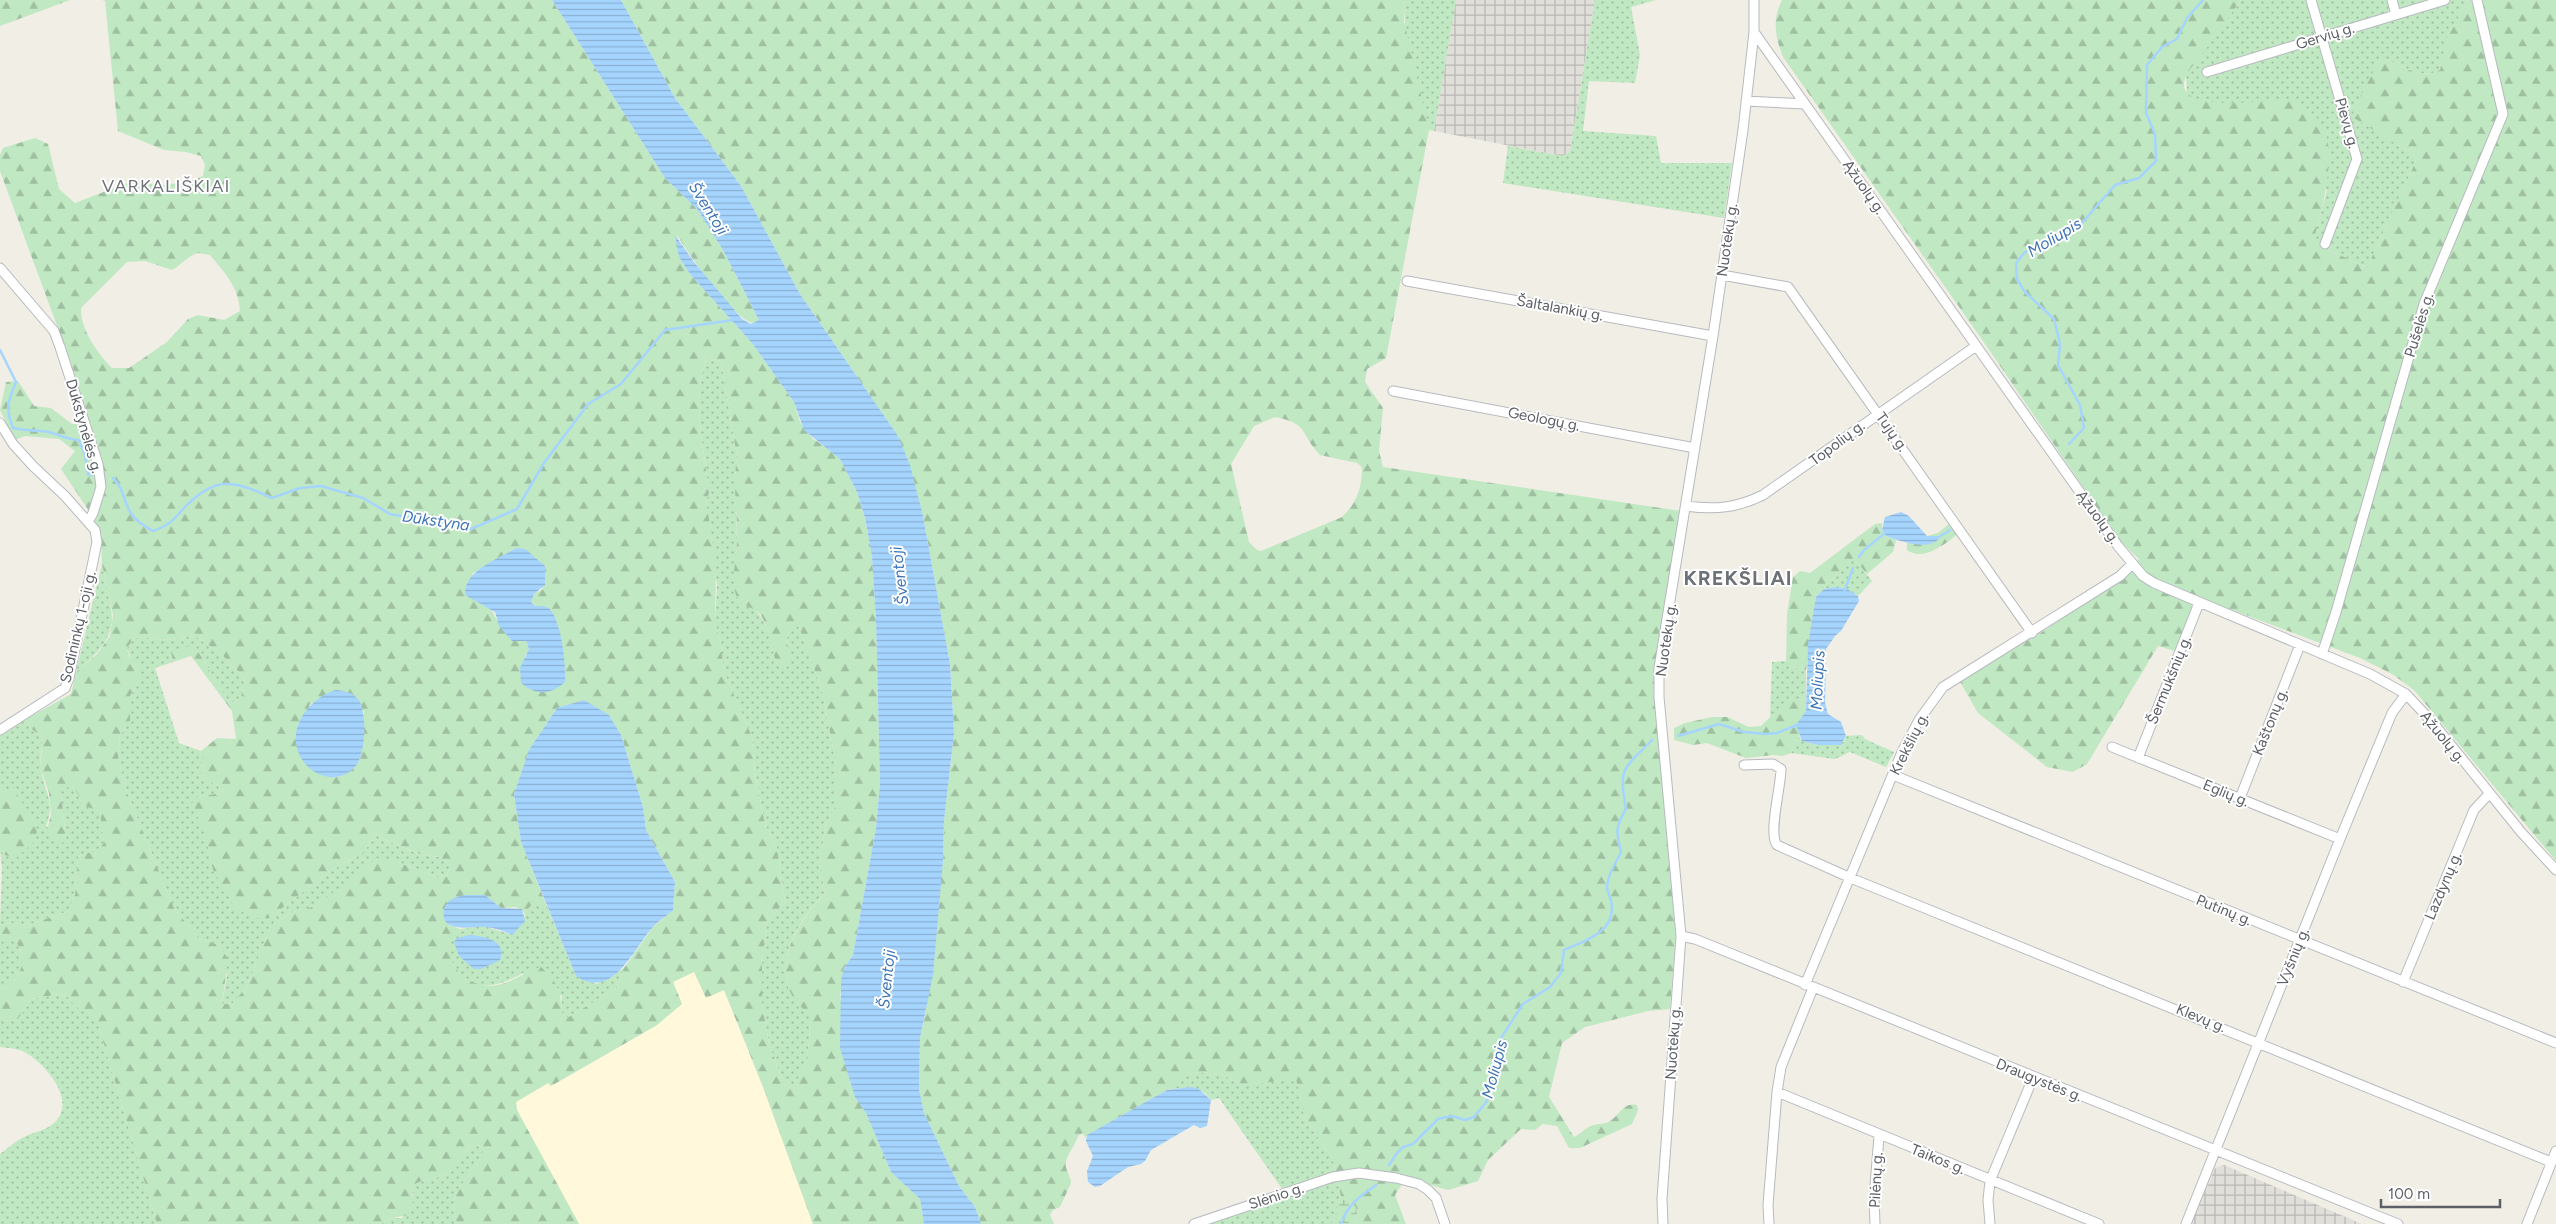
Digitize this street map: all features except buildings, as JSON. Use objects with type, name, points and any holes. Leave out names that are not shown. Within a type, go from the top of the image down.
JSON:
[{"type":"street","name":"Nuotekų g.","points":[[1663,1224],[1663,1191],[1681,936],[1659,697],[1659,668],[1722,275],[1746,101],[1754,32],[1754,0]]},
{"type":"street","name":"Pievų g.","points":[[2310,0],[2357,159],[2324,244]]},
{"type":"street","points":[[2392,0],[2396,15]]},
{"type":"street","name":"Gervių g.","points":[[2206,72],[2445,0]]},
{"type":"street","name":"Pušelės g.","points":[[2322,654],[2336,612],[2424,304],[2503,114],[2477,0]]},
{"type":"street","name":"Ąžuolų g.","points":[[1754,32],[2132,564],[2154,582],[2384,681],[2406,694],[2434,724],[2489,794],[2556,870]]},
{"type":"street","points":[[1746,101],[1805,104]]},
{"type":"street","name":"Dukstynėlės g.","points":[[0,268],[54,330],[98,464],[101,487],[93,513],[88,522]]},
{"type":"street","name":"Tujų g.","points":[[1722,275],[1788,287],[2032,633]]},
{"type":"street","name":"Šaltalankių g.","points":[[1407,280],[1713,336]]},
{"type":"street","name":"Topolių g.","points":[[1686,506],[1721,508],[1748,503],[1794,475],[1878,413],[1976,346]]},
{"type":"street","name":"Geologų g.","points":[[1393,391],[1695,448]]},
{"type":"street","points":[[0,423],[14,444],[88,522]]},
{"type":"street","name":"Sodininkų 1-oji g.","points":[[0,730],[65,688],[97,542],[95,530],[88,522]]},
{"type":"street","name":"Krekšlių g.","points":[[1769,1224],[1768,1205],[1777,1092],[1781,1067],[1849,877],[1919,720],[1943,687],[2032,633],[2120,576],[2132,564]]},
{"type":"street","name":"Šermukšnių g.","points":[[2138,758],[2200,603]]},
{"type":"street","name":"Kaštonų g.","points":[[2240,798],[2300,645]]},
{"type":"street","name":"Vyšnių g.","points":[[2186,1224],[2392,713],[2406,694]]},
{"type":"street","name":"Eglių g.","points":[[2112,747],[2340,840]]},
{"type":"street","name":"Klevų g.","points":[[1744,765],[1772,764],[1781,769],[1781,784],[1773,836],[1777,845],[1849,877],[2551,1162]]},
{"type":"street","name":"Putinų g.","points":[[1893,775],[2300,942],[2556,1043]]},
{"type":"street","name":"Lazdynų g.","points":[[2403,982],[2474,810],[2489,794]]},
{"type":"street","name":"Draugystės g.","points":[[1681,936],[1695,939],[2033,1078],[2398,1224]]},
{"type":"street","points":[[1990,1224],[1988,1200],[1990,1180],[2033,1078]]},
{"type":"street","name":"Taikos g.","points":[[1777,1092],[1879,1136],[2099,1224]]},
{"type":"street","name":"Pilėnų g.","points":[[1875,1224],[1874,1198],[1879,1136]]},
{"type":"street","points":[[2527,1224],[2556,1151]]},
{"type":"street","name":"Slėnio g.","points":[[1194,1224],[1333,1177],[1359,1174],[1396,1178],[1423,1187],[1436,1198],[1446,1224]]},
{"type":"shaded area","points":[[1456,0],[1595,0],[1570,152],[1567,155],[1562,156],[1434,131]]},
{"type":"shaded area","points":[[694,972],[724,990],[763,1087],[813,1224],[579,1224],[517,1110],[516,1102],[549,1083],[552,1086],[657,1025],[672,982]]},
{"type":"shaded area","points":[[2224,1165],[2362,1224],[2191,1224],[2215,1168]]},
{"type":"green space","points":[[0,0],[70,0],[0,26]]},
{"type":"green space","points":[[102,0],[552,0],[665,178],[697,209],[723,250],[759,320],[756,323],[748,321],[737,313],[702,272],[677,235],[679,257],[690,274],[752,343],[794,402],[800,422],[813,439],[831,450],[840,459],[857,492],[865,519],[872,555],[876,620],[880,783],[876,828],[853,955],[844,968],[840,995],[855,1096],[866,1113],[891,1172],[920,1199],[924,1224],[813,1224],[763,1087],[724,990],[706,998],[694,972],[673,982],[682,1004],[657,1025],[551,1086],[548,1083],[516,1102],[517,1110],[579,1224],[458,1224],[454,1213],[454,1204],[457,1194],[484,1149],[477,1144],[465,1152],[448,1173],[421,1181],[412,1187],[413,1207],[408,1215],[392,1218],[380,1224],[157,1224],[96,1017],[74,1006],[70,998],[60,994],[31,999],[18,1019],[5,1021],[0,1017],[0,989],[17,977],[21,968],[22,957],[16,941],[0,942],[0,925],[12,923],[28,925],[69,911],[75,895],[78,857],[84,853],[95,852],[104,843],[100,812],[83,805],[75,789],[69,786],[61,792],[66,840],[62,843],[53,841],[46,835],[51,814],[49,793],[40,767],[43,737],[30,728],[26,719],[71,694],[76,672],[97,654],[110,636],[113,615],[102,564],[101,537],[87,508],[61,469],[75,451],[59,439],[25,436],[15,440],[0,410],[6,382],[18,381],[34,406],[51,408],[72,424],[80,423],[87,413],[73,369],[0,171],[0,155],[3,148],[35,138],[48,144],[59,189],[75,203],[135,180],[156,185],[186,183],[203,176],[205,165],[201,156],[186,152],[164,150],[118,131],[105,1]],"holes":[[[194,254],[210,255],[234,287],[240,311],[224,320],[198,315],[188,319],[167,342],[129,368],[112,368],[91,341],[83,324],[81,308],[127,262],[145,261],[172,270]],[[707,358],[721,361],[737,457],[735,478],[737,531],[735,593],[740,601],[763,618],[777,665],[786,668],[793,659],[786,642],[790,626],[799,627],[822,690],[836,764],[836,805],[825,827],[820,865],[825,893],[800,925],[789,949],[786,962],[786,976],[789,989],[795,1000],[810,1017],[808,1055],[802,1072],[790,1088],[784,1084],[769,1044],[762,1003],[762,964],[767,922],[785,901],[777,848],[765,824],[755,774],[752,737],[724,672],[721,644],[715,622],[716,561],[706,501],[709,493],[700,425],[702,374]],[[516,548],[543,589],[534,594],[531,602],[535,606],[541,606],[521,683],[525,656],[529,649],[526,641],[512,641],[496,618],[472,574]],[[195,636],[220,653],[245,678],[241,697],[236,703],[228,701],[196,648],[190,645],[171,652],[173,662],[191,656],[232,711],[236,739],[217,738],[201,751],[203,778],[218,785],[221,793],[197,797],[192,803],[205,835],[213,870],[235,908],[254,918],[269,918],[332,870],[364,852],[375,835],[422,855],[440,857],[450,865],[447,875],[439,878],[398,862],[377,858],[316,906],[293,912],[271,926],[247,986],[233,1003],[222,1004],[228,959],[219,945],[198,938],[174,908],[127,793],[118,757],[120,736],[130,721],[130,696],[139,680],[141,670],[129,656],[127,648],[134,638],[144,637],[163,640]],[[316,701],[364,711],[361,756],[355,767],[334,778],[309,705]],[[557,708],[609,715],[621,735],[643,807],[646,830],[675,882],[673,910],[653,927],[624,968],[617,988],[567,1018],[561,1011],[557,986],[541,967],[498,985],[477,984],[459,973],[449,951],[451,943],[460,929],[449,925],[485,895],[501,908],[516,907],[524,912],[533,904],[546,904],[521,842],[514,794],[529,751]]]},
{"type":"green space","points":[[621,0],[1405,0],[1404,21],[1429,130],[1386,358],[1367,369],[1365,382],[1383,408],[1379,451],[1383,467],[1681,511],[1657,660],[1676,930],[1670,1009],[1648,1011],[1585,1027],[1562,1043],[1549,1097],[1574,1137],[1593,1125],[1608,1122],[1628,1105],[1637,1105],[1638,1110],[1632,1124],[1580,1148],[1569,1148],[1557,1126],[1543,1124],[1535,1130],[1521,1129],[1488,1160],[1478,1181],[1448,1190],[1406,1178],[1395,1195],[1406,1224],[1356,1224],[1357,1214],[1355,1207],[1341,1197],[1333,1159],[1305,1119],[1296,1079],[1253,1084],[1239,1083],[1221,1074],[1198,1072],[1180,1078],[1167,1090],[1085,1137],[1083,1133],[1078,1136],[1066,1163],[1071,1183],[1060,1207],[1053,1210],[1050,1215],[1054,1224],[981,1224],[975,1207],[959,1186],[924,1113],[919,1089],[920,1038],[926,1011],[943,861],[944,821],[954,733],[950,664],[923,516],[898,436],[800,294],[741,186],[675,98]],"holes":[[[1275,417],[1286,420],[1303,430],[1320,455],[1357,463],[1362,467],[1361,482],[1355,501],[1342,517],[1261,551],[1257,550],[1249,542],[1231,464],[1254,426]]]},
{"type":"green space","points":[[1405,0],[1456,0],[1434,131],[1429,130],[1408,49]]},
{"type":"green space","points":[[1595,0],[1656,0],[1631,7],[1640,55],[1635,83],[1589,81],[1583,131],[1656,136],[1661,163],[1732,163],[1724,218],[1503,183],[1508,146],[1562,156],[1570,152]]},
{"type":"green space","points":[[1782,0],[2241,0],[2187,74],[2184,88],[2192,96],[2206,101],[2226,103],[2295,98],[2315,116],[2326,133],[2329,164],[2324,198],[2313,242],[2367,268],[2416,161],[2414,155],[2354,118],[2353,110],[2379,61],[2385,59],[2412,71],[2433,73],[2440,70],[2447,38],[2468,0],[2556,0],[2556,861],[2414,690],[2392,674],[2360,658],[2198,597],[2175,651],[2158,646],[2087,764],[2073,772],[2047,767],[1978,713],[1959,680],[2042,632],[2127,575],[2139,559],[2120,541],[1983,341],[1783,57],[1776,28],[1777,14]]},
{"type":"green space","points":[[2241,0],[2468,0],[2447,38],[2440,70],[2433,73],[2420,73],[2385,59],[2355,118],[2414,155],[2416,161],[2367,268],[2313,242],[2327,190],[2215,103],[2191,98],[2187,93],[2186,75]]},
{"type":"green space","points":[[707,358],[721,361],[737,457],[735,472],[737,541],[735,587],[743,604],[751,607],[763,620],[777,665],[793,659],[786,643],[790,625],[799,627],[822,690],[836,764],[836,805],[825,827],[820,865],[825,893],[800,925],[789,949],[786,962],[786,976],[789,989],[795,1000],[810,1017],[808,1055],[802,1072],[790,1088],[784,1084],[769,1044],[762,1003],[762,964],[767,922],[785,901],[777,848],[765,824],[755,773],[752,737],[724,672],[721,644],[715,622],[717,585],[706,501],[709,493],[699,408],[702,374]]},
{"type":"green space","points":[[1882,523],[1882,530],[1886,536],[1896,540],[1893,552],[1867,574],[1854,559],[1825,585],[1824,589],[1816,597],[1806,670],[1786,666],[1787,614],[1793,577],[1800,571],[1810,573],[1875,524]]},
{"type":"green space","points":[[1950,523],[1958,534],[1940,547],[1920,554],[1907,550],[1907,543],[1932,543],[1939,539],[1927,536],[1938,533]]},
{"type":"green space","points":[[1854,558],[1872,581],[1858,596],[1842,588],[1824,589],[1825,585]]},
{"type":"green space","points":[[102,564],[112,612],[112,624],[109,635],[102,646],[76,672]]},
{"type":"green space","points":[[195,636],[220,653],[245,678],[241,697],[236,703],[228,701],[196,648],[171,652],[173,662],[155,668],[179,743],[201,751],[203,778],[218,785],[221,793],[197,797],[213,870],[269,918],[332,870],[364,852],[375,835],[421,855],[440,857],[450,865],[447,875],[439,878],[398,862],[336,892],[316,906],[293,912],[271,926],[247,986],[233,1003],[222,1004],[227,975],[219,945],[198,938],[174,908],[127,793],[118,757],[120,736],[130,720],[130,696],[139,680],[127,648],[134,638],[144,637],[163,640]]},
{"type":"green space","points":[[1786,661],[1787,666],[1806,670],[1806,700],[1797,699],[1770,716],[1772,662]]},
{"type":"green space","points":[[1797,699],[1806,700],[1806,711],[1800,721],[1799,736],[1791,753],[1783,756],[1773,755],[1746,758],[1707,743],[1693,745],[1674,740],[1674,728],[1685,723],[1712,717],[1727,717],[1749,727],[1761,726],[1784,703]]},
{"type":"green space","points":[[26,719],[30,728],[43,737],[40,765],[50,803],[49,818],[46,826],[66,840],[61,791],[69,786],[75,789],[83,805],[100,812],[104,843],[95,852],[85,853],[78,857],[75,895],[69,911],[28,925],[12,923],[0,925],[2,868],[0,850],[5,855],[3,788],[0,790],[0,735]]},
{"type":"green space","points":[[1862,735],[1865,739],[1894,752],[1886,767],[1850,752],[1835,759],[1791,753],[1799,736],[1802,741],[1818,745],[1844,742],[1846,736]]},
{"type":"green space","points":[[3,788],[15,792],[31,815],[37,831],[34,842],[16,858],[5,855],[0,850],[0,790]]},
{"type":"green space","points":[[533,904],[546,904],[576,976],[597,984],[624,968],[617,988],[567,1018],[561,1011],[562,996],[523,973],[496,984],[478,985],[469,982],[462,976],[450,959],[448,949],[460,929],[484,926],[512,935],[525,916],[524,912]]},
{"type":"green space","points":[[16,941],[21,953],[22,963],[17,977],[0,989],[0,942]]},
{"type":"green space","points":[[60,994],[70,998],[75,1006],[96,1017],[157,1224],[0,1224],[0,1154],[23,1138],[54,1123],[62,1111],[62,1102],[55,1082],[34,1058],[23,1051],[0,1047],[0,1017],[5,1021],[18,1019],[31,999]]},
{"type":"green space","points":[[1198,1072],[1221,1074],[1239,1083],[1253,1084],[1296,1078],[1305,1119],[1333,1159],[1341,1197],[1332,1224],[1210,1224],[1287,1196],[1219,1098],[1211,1100],[1202,1091],[1191,1088],[1167,1090],[1180,1078]]},
{"type":"green space","points":[[477,1144],[484,1149],[457,1194],[454,1204],[454,1213],[458,1224],[380,1224],[392,1218],[402,1218],[413,1196],[412,1187],[421,1181],[448,1173],[468,1149]]},
{"type":"green space","points":[[1341,1197],[1355,1207],[1357,1214],[1356,1224],[1332,1224]]},
{"type":"water","name":"Šventoji","points":[[552,0],[621,0],[675,98],[741,186],[800,294],[898,436],[910,465],[923,516],[950,664],[954,733],[944,821],[943,861],[933,975],[920,1038],[919,1089],[924,1113],[959,1186],[975,1207],[981,1224],[924,1224],[920,1199],[891,1172],[866,1113],[855,1097],[840,1048],[841,980],[844,968],[853,955],[876,828],[880,783],[876,620],[872,556],[865,518],[857,492],[840,459],[804,430],[794,402],[752,343],[690,274],[679,257],[675,235],[694,262],[742,319],[751,324],[759,320],[723,250],[697,209],[665,178]]},
{"type":"water","points":[[1901,512],[1909,516],[1927,536],[1941,536],[1930,544],[1923,545],[1907,543],[1886,536],[1882,530],[1885,517]]},
{"type":"water","points":[[516,548],[525,549],[545,566],[545,585],[534,594],[531,602],[535,606],[544,606],[552,612],[563,646],[565,674],[565,682],[549,691],[538,692],[521,683],[520,668],[529,649],[526,641],[512,641],[499,626],[495,612],[465,595],[466,586],[476,572]]},
{"type":"water","points":[[1836,587],[1849,590],[1858,596],[1859,601],[1841,631],[1826,649],[1825,703],[1828,714],[1841,722],[1846,736],[1841,745],[1818,745],[1802,741],[1796,725],[1806,711],[1808,644],[1816,597],[1824,589]]},
{"type":"water","points":[[336,690],[352,694],[361,704],[364,722],[363,743],[362,753],[355,767],[342,776],[328,777],[314,772],[303,761],[296,739],[297,728],[308,708],[316,700]]},
{"type":"water","points":[[584,700],[609,715],[621,735],[643,807],[646,830],[675,882],[673,910],[645,936],[621,969],[601,982],[589,982],[576,976],[521,842],[514,794],[529,750],[557,708]]},
{"type":"water","points":[[465,895],[485,895],[501,908],[522,909],[525,921],[512,935],[489,927],[466,928],[452,926],[447,923],[444,917],[445,906],[452,899]]},
{"type":"water","points":[[470,935],[482,937],[498,944],[501,948],[500,960],[481,969],[474,969],[459,956],[454,942],[457,938]]},
{"type":"water","points":[[1191,1087],[1199,1089],[1211,1100],[1207,1126],[1200,1128],[1194,1125],[1151,1150],[1145,1161],[1141,1164],[1128,1167],[1100,1186],[1095,1187],[1088,1182],[1087,1171],[1093,1156],[1086,1141],[1087,1135],[1167,1090]]},
{"type":"waterway","name":"Moliupis","points":[[2069,444],[2084,428],[2080,405],[2058,365],[2060,344],[2054,319],[2025,292],[2017,279],[2016,263],[2025,252],[2081,224],[2115,185],[2139,178],[2156,161],[2155,134],[2146,113],[2147,65],[2162,47],[2177,39],[2187,18],[2203,0]]},
{"type":"waterway","name":"Dūkstyna","points":[[113,478],[121,489],[133,517],[153,531],[170,523],[194,498],[205,490],[225,484],[246,487],[272,498],[300,488],[321,486],[363,498],[390,514],[471,529],[517,509],[544,463],[588,404],[621,384],[665,330],[733,320]]},
{"type":"waterway","name":"Dūkstyna","points":[[0,350],[16,382],[8,405],[13,428],[49,432],[79,440],[85,455],[88,474],[92,475]]},
{"type":"waterway","name":"Moliupis","points":[[1939,537],[1950,530]]},
{"type":"waterway","name":"Moliupis","points":[[1859,557],[1864,550],[1885,533]]},
{"type":"waterway","name":"Moliupis","points":[[1844,592],[1853,568]]},
{"type":"waterway","name":"Moliupis","points":[[1678,736],[1719,724],[1744,732],[1766,734],[1777,733],[1797,725]]},
{"type":"waterway","name":"Moliupis","points":[[1389,1165],[1403,1147],[1413,1144],[1438,1119],[1452,1116],[1465,1120],[1474,1117],[1487,1101],[1499,1041],[1523,1004],[1550,987],[1561,973],[1564,950],[1596,935],[1608,923],[1612,907],[1607,883],[1621,852],[1618,839],[1618,825],[1626,809],[1623,777],[1629,764],[1652,740]]},
{"type":"waterway","name":"Moliupis","points":[[1341,1224],[1347,1211],[1359,1197],[1376,1185]]},
{"type":"district","name":"VARKALIŠKIAI","points":[[166,186]]},
{"type":"district","name":"KREKŠLIAI","points":[[1738,578]]}]
